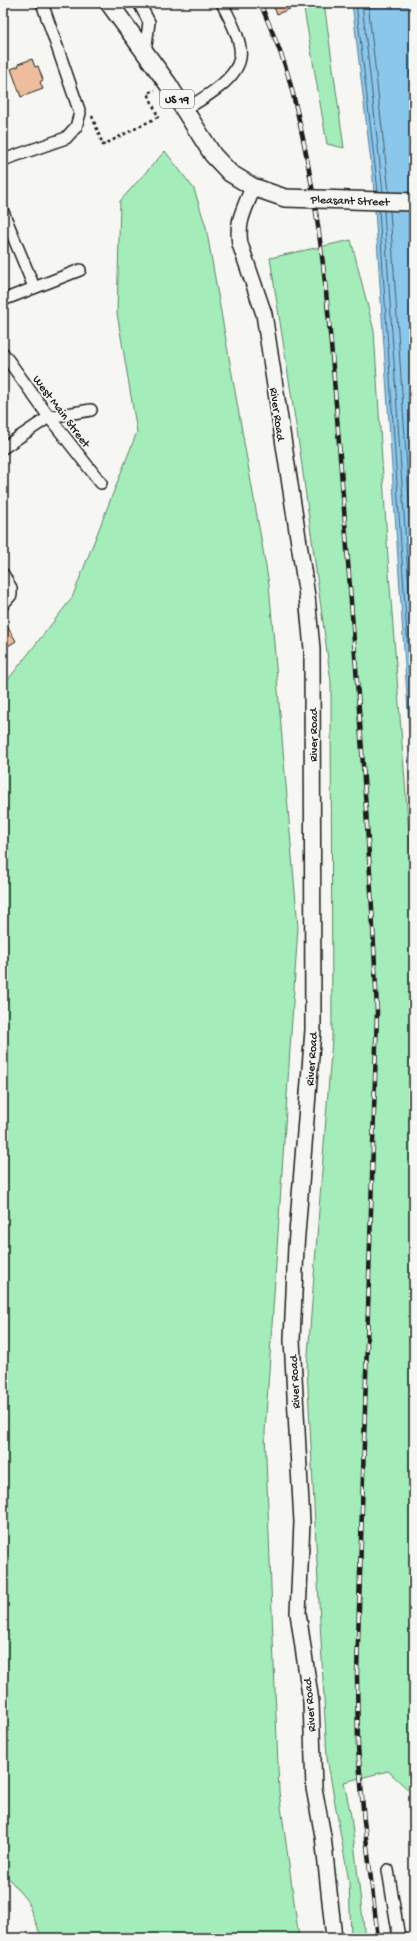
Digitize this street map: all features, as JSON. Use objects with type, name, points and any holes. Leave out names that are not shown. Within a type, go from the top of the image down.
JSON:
[{"type":"main road","name":"US 19","points":[[109,3],[168,84],[213,155],[230,172],[253,187]]},
{"type":"main road","name":"Pleasant Street","points":[[253,187],[285,198],[414,202]]},
{"type":"street","points":[[3,160],[66,138],[76,127],[80,113],[42,3]]},
{"type":"street","points":[[139,3],[149,22],[145,53]]},
{"type":"street","points":[[184,110],[215,91],[225,82],[230,77],[240,59],[238,41],[222,3]]},
{"type":"street","name":"River Road","points":[[253,187],[239,222],[238,234],[244,257],[264,314],[282,444],[307,596],[312,649],[313,1030],[296,1247],[292,1340],[302,1522],[298,1613],[311,1702],[314,1788],[324,1843],[334,1938]]},
{"type":"street","points":[[3,212],[34,287]]},
{"type":"street","points":[[3,300],[80,270]]},
{"type":"street","name":"West Main Street","points":[[3,354],[48,417],[100,483]]},
{"type":"street","points":[[3,448],[48,417],[91,410]]},
{"type":"street","points":[[3,574],[10,588],[11,595],[3,604]]},
{"type":"street","points":[[388,1870],[399,1938]]},
{"type":"path","points":[[80,113],[90,110],[103,145],[158,117],[148,93],[168,84]]},
{"type":"green space","points":[[303,3],[324,3],[344,148],[327,144]]},
{"type":"green space","points":[[165,151],[194,189],[206,227],[269,584],[298,927],[265,1432],[279,1792],[299,1938],[39,1938],[41,1936],[27,1901],[3,1871],[3,686],[72,598],[137,432],[117,313],[120,201]]},
{"type":"green space","points":[[351,240],[374,331],[389,574],[414,899],[414,1795],[388,1771],[344,1782],[351,1816],[365,1938],[351,1938],[349,1882],[327,1758],[307,1368],[332,1039],[331,682],[300,451],[270,258]]},
{"type":"water","points":[[352,3],[414,3],[414,803],[373,179]]},
{"type":"building","points":[[3,3],[7,3],[8,6],[3,8]]},
{"type":"building","points":[[272,3],[300,3],[300,5],[277,14]]},
{"type":"building","points":[[32,59],[35,67],[38,66],[43,80],[40,82],[43,89],[21,97],[11,69],[19,66],[18,64]]},
{"type":"building","points":[[7,626],[16,641],[3,649],[3,629]]},
{"type":"railway","points":[[260,3],[279,48],[288,75],[301,127],[319,231],[331,337],[371,883],[377,1012],[357,1674],[358,1747],[364,1821],[378,1938]]}]
